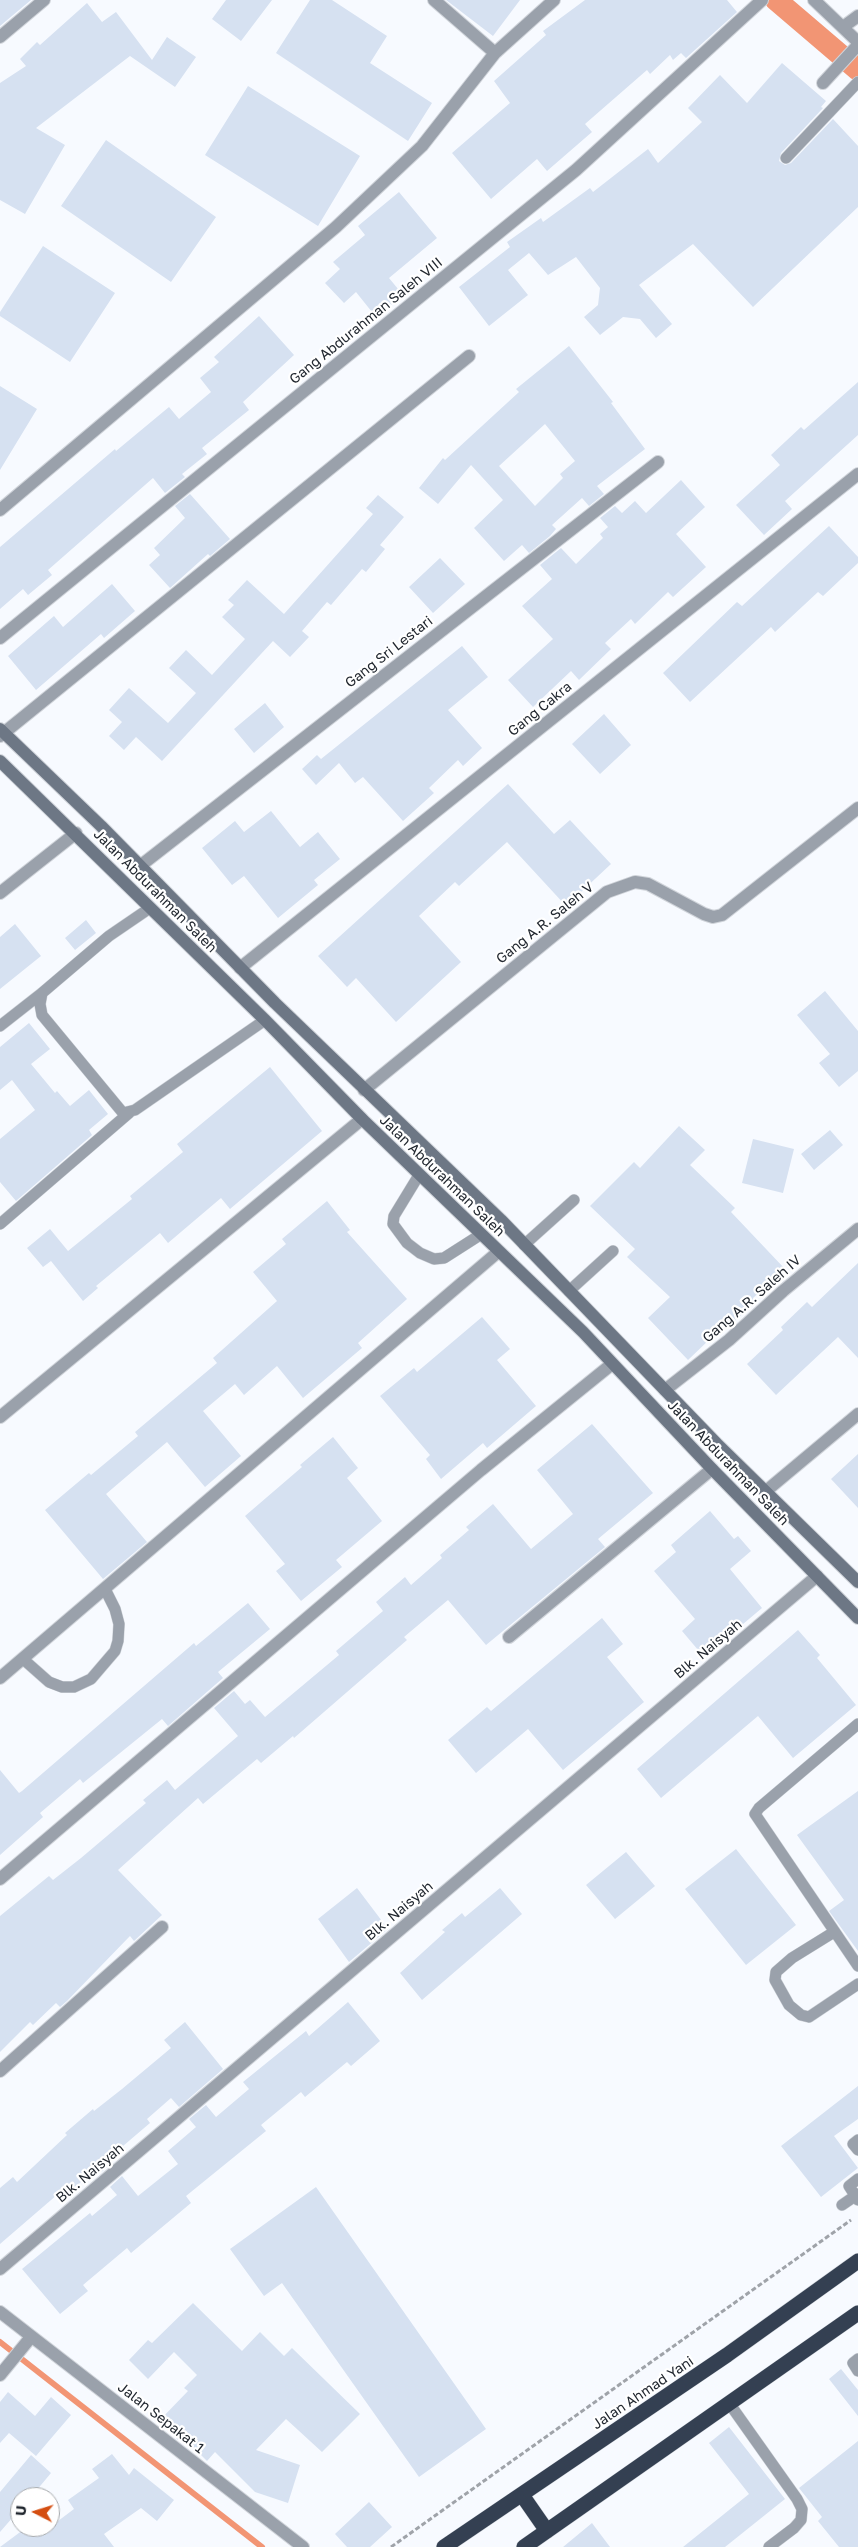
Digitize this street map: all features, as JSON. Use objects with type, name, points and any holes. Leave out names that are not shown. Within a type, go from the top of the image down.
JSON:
[{"type":"highway","name":"Jalan Ahmad Yani","points":[[444,2547],[727,2355],[858,2261]]},
{"type":"highway","points":[[524,2547],[858,2313]]},
{"type":"highway","points":[[522,2495],[547,2530]]},
{"type":"street","points":[[0,37],[44,0]]},
{"type":"street","points":[[434,0],[495,52]]},
{"type":"street","points":[[0,510],[336,227],[422,146],[495,52],[554,0]]},
{"type":"street","name":"Gang Abdurahman Saleh VIII","points":[[0,638],[576,170],[744,19],[762,0]]},
{"type":"street","points":[[814,0],[858,44],[823,83]]},
{"type":"street","points":[[843,27],[858,16]]},
{"type":"street","points":[[1,733],[469,356]]},
{"type":"street","name":"Gang Sri Lestari","points":[[140,866],[658,462]]},
{"type":"street","name":"Gang Cakra","points":[[240,968],[858,474]]},
{"type":"street","name":"Jalan Abdurahman Saleh","points":[[1,733],[140,866],[240,968],[524,1245],[665,1390],[858,1582]]},
{"type":"street","name":"Jalan Abdurahman Saleh","points":[[0,761],[76,833],[265,1020],[419,1176],[583,1332],[712,1470],[858,1618]]},
{"type":"street","name":"Gang A.R. Saleh V","points":[[364,1090],[607,892],[635,882],[648,884],[704,914],[713,917],[722,916],[858,808]]},
{"type":"street","points":[[0,893],[76,833]]},
{"type":"street","points":[[0,1417],[362,1119]]},
{"type":"street","name":"Gang A.R. Saleh IV","points":[[665,1390],[729,1340],[783,1291],[858,1229]]},
{"type":"street","points":[[0,1678],[498,1252]]},
{"type":"street","points":[[583,1332],[597,1320]]},
{"type":"street","points":[[0,1879],[481,1470],[612,1364]]},
{"type":"street","points":[[766,1491],[858,1414]]},
{"type":"street","points":[[509,1637],[712,1470]]},
{"type":"street","name":"Blk. Naisyah","points":[[0,2269],[817,1576]]},
{"type":"street","points":[[0,2071],[162,1927]]},
{"type":"street","name":"Jalan Sepakat 1","points":[[0,2312],[303,2547]]},
{"type":"street","points":[[0,2375],[31,2336]]},
{"type":"lane","points":[[786,158],[858,82]]},
{"type":"lane","points":[[0,1026],[109,936],[150,908]]},
{"type":"lane","points":[[42,993],[42,1015],[123,1113],[129,1113]]},
{"type":"lane","points":[[0,1224],[129,1113],[265,1020]]},
{"type":"lane","points":[[419,1176],[394,1216],[394,1224],[407,1243],[420,1253],[434,1259],[444,1258],[480,1235]]},
{"type":"lane","points":[[524,1245],[574,1200]]},
{"type":"lane","points":[[569,1291],[613,1252]]},
{"type":"lane","points":[[23,1658],[49,1682],[62,1687],[74,1687],[91,1679],[115,1651],[118,1641],[119,1624],[115,1609],[105,1589]]},
{"type":"lane","points":[[858,1724],[759,1808],[755,1814],[858,1966]]},
{"type":"lane","points":[[834,1932],[792,1958],[776,1972],[775,1980],[789,2005],[801,2015],[809,2017],[858,1984]]},
{"type":"lane","points":[[858,2140],[853,2144],[858,2150]]},
{"type":"lane","points":[[842,2206],[857,2196],[848,2186],[858,2179]]},
{"type":"lane","points":[[858,2359],[853,2363],[858,2370]]},
{"type":"lane","points":[[729,2403],[797,2499],[802,2509],[801,2520],[794,2528],[769,2547]]},
{"type":"path","points":[[391,2547],[858,2215]]},
{"type":"building","points":[[0,0],[31,0],[0,26]]},
{"type":"building","points":[[226,0],[272,0],[241,41],[212,19]]},
{"type":"building","points":[[310,0],[332,0],[387,36],[370,63],[432,103],[408,141],[276,53]]},
{"type":"building","points":[[446,0],[520,0],[493,36]]},
{"type":"building","points":[[585,0],[727,0],[737,12],[686,58],[681,53],[673,60],[670,55],[650,74],[647,70],[585,124],[592,132],[547,171],[537,159],[491,199],[452,153],[510,103],[494,81],[546,35],[543,31]]},
{"type":"building","points":[[87,3],[102,22],[116,12],[152,60],[167,37],[196,57],[175,87],[130,56],[36,128],[65,145],[25,214],[0,200],[0,83],[26,66],[20,59],[37,42],[40,45]]},
{"type":"building","points":[[782,63],[826,101],[821,107],[823,108],[781,153],[779,161],[785,165],[791,163],[833,119],[858,146],[858,207],[753,307],[693,244],[639,285],[672,324],[656,338],[640,319],[623,317],[600,335],[584,317],[598,305],[600,288],[576,257],[548,275],[529,253],[508,270],[528,295],[489,326],[459,287],[510,247],[507,242],[541,218],[543,222],[590,188],[593,192],[648,149],[658,163],[702,122],[688,108],[720,75],[747,103]]},
{"type":"building","points":[[248,86],[360,156],[318,226],[205,155]]},
{"type":"building","points":[[106,140],[216,217],[171,282],[61,206]]},
{"type":"building","points":[[399,192],[437,238],[389,278],[403,295],[376,317],[356,292],[344,303],[325,283],[340,269],[333,262],[365,235],[358,226]]},
{"type":"building","points":[[43,246],[115,293],[70,362],[0,316],[0,312]]},
{"type":"building","points":[[259,316],[294,355],[243,402],[249,410],[202,448],[207,454],[182,474],[185,477],[165,493],[153,478],[48,570],[52,575],[28,595],[23,589],[0,609],[0,547],[115,449],[116,451],[169,407],[179,419],[211,392],[200,378],[219,362],[214,357]]},
{"type":"building","points":[[569,346],[613,402],[611,403],[645,449],[597,486],[604,494],[589,506],[582,498],[552,525],[556,529],[550,536],[529,553],[522,545],[504,561],[474,528],[503,500],[471,465],[438,504],[419,488],[443,458],[445,460],[519,392],[516,389]],"holes":[[[545,424],[575,461],[560,474],[563,478],[535,506],[499,466]]]},
{"type":"building","points":[[858,382],[858,435],[785,501],[792,509],[764,535],[736,505],[780,465],[771,455],[801,427],[804,430]]},
{"type":"building","points":[[0,386],[37,409],[0,470]]},
{"type":"building","points":[[681,480],[705,507],[676,534],[706,567],[673,597],[668,592],[635,624],[631,619],[605,643],[611,649],[579,680],[571,671],[533,707],[508,680],[553,639],[522,606],[552,579],[540,565],[561,548],[576,564],[603,538],[600,534],[608,527],[600,518],[615,506],[622,513],[635,501],[646,513]]},
{"type":"building","points":[[190,494],[230,539],[210,556],[208,554],[170,588],[149,565],[160,555],[154,548],[185,518],[175,506]]},
{"type":"building","points":[[378,495],[404,517],[380,545],[385,549],[366,572],[362,569],[331,605],[327,602],[302,631],[309,637],[290,657],[273,641],[162,761],[136,737],[124,750],[109,736],[122,722],[109,710],[129,688],[168,723],[196,693],[169,668],[186,650],[212,675],[245,639],[222,617],[234,605],[228,600],[247,580],[284,614],[373,514],[366,508]]},
{"type":"building","points":[[829,526],[858,557],[858,563],[823,596],[818,592],[775,632],[771,627],[690,702],[663,673],[737,602],[742,606]]},
{"type":"building","points":[[440,558],[465,584],[433,613],[409,587]]},
{"type":"building","points":[[112,584],[135,611],[104,638],[101,634],[36,690],[8,656],[54,616],[63,627]]},
{"type":"building","points":[[462,646],[488,677],[448,710],[482,748],[463,766],[458,760],[429,788],[434,793],[403,821],[363,777],[355,783],[339,763],[316,785],[302,769],[317,755],[321,759]]},
{"type":"building","points":[[265,703],[284,727],[254,753],[234,729]]},
{"type":"building","points":[[604,714],[631,745],[600,774],[572,744]]},
{"type":"building","points":[[508,784],[554,834],[570,820],[611,864],[566,906],[507,842],[459,886],[455,882],[419,916],[461,962],[396,1022],[356,978],[347,987],[318,956]]},
{"type":"building","points":[[271,811],[300,847],[318,832],[340,859],[314,880],[318,885],[278,918],[244,876],[232,885],[202,848],[235,821],[244,832]]},
{"type":"building","points":[[86,920],[96,933],[75,950],[65,938]]},
{"type":"building","points":[[15,924],[41,956],[0,989],[0,937]]},
{"type":"building","points":[[825,991],[858,1031],[858,1071],[839,1087],[819,1063],[830,1054],[797,1015]]},
{"type":"building","points":[[29,1023],[50,1049],[31,1064],[55,1093],[57,1091],[70,1106],[89,1090],[108,1114],[89,1130],[92,1135],[16,1201],[0,1182],[0,1139],[35,1110],[12,1080],[0,1090],[0,1047]]},
{"type":"building","points":[[270,1067],[322,1131],[230,1209],[221,1198],[168,1243],[160,1233],[96,1286],[98,1288],[83,1301],[51,1261],[43,1267],[27,1248],[50,1229],[68,1251],[132,1199],[130,1196],[183,1152],[177,1144]]},
{"type":"building","points":[[679,1126],[705,1150],[690,1165],[735,1208],[731,1212],[785,1269],[753,1298],[756,1301],[735,1321],[732,1318],[688,1360],[648,1318],[670,1297],[627,1257],[635,1249],[590,1206],[634,1162],[640,1168]]},
{"type":"building","points":[[830,1130],[843,1145],[814,1170],[801,1154]]},
{"type":"building","points":[[753,1139],[794,1149],[783,1193],[742,1183]]},
{"type":"building","points":[[327,1201],[350,1230],[347,1232],[407,1299],[358,1343],[362,1348],[303,1398],[277,1366],[244,1395],[235,1384],[203,1411],[241,1456],[205,1487],[167,1442],[106,1494],[147,1542],[103,1579],[45,1510],[89,1473],[91,1475],[138,1436],[135,1432],[217,1363],[213,1358],[277,1301],[253,1272],[286,1244],[282,1239]]},
{"type":"building","points":[[858,1263],[858,1358],[838,1337],[776,1395],[747,1364],[783,1330],[781,1327],[807,1302],[812,1307]]},
{"type":"building","points":[[482,1317],[510,1349],[497,1360],[536,1406],[487,1448],[483,1443],[441,1479],[426,1459],[430,1455],[380,1396],[414,1368],[417,1372]]},
{"type":"building","points":[[592,1424],[653,1493],[598,1539],[605,1547],[486,1645],[448,1600],[404,1637],[407,1640],[294,1738],[293,1736],[261,1763],[257,1759],[203,1804],[198,1798],[118,1870],[162,1915],[134,1941],[130,1936],[67,2001],[60,2007],[56,2003],[33,2025],[30,2022],[0,2052],[0,1916],[49,1876],[53,1880],[81,1858],[146,1803],[143,1800],[167,1780],[175,1790],[238,1736],[214,1708],[234,1691],[245,1704],[250,1700],[265,1717],[339,1655],[336,1651],[383,1611],[376,1602],[405,1577],[411,1585],[442,1558],[440,1555],[469,1530],[466,1527],[493,1504],[531,1549],[573,1514],[537,1470]]},
{"type":"building","points":[[333,1437],[358,1468],[347,1478],[382,1521],[336,1560],[342,1567],[301,1601],[276,1571],[285,1564],[245,1516],[302,1467],[300,1465]]},
{"type":"building","points":[[858,1454],[858,1508],[831,1479]]},
{"type":"building","points":[[710,1511],[734,1539],[738,1536],[751,1551],[730,1569],[762,1608],[704,1657],[682,1631],[695,1619],[654,1571],[676,1552],[671,1545]]},
{"type":"building","points":[[248,1603],[270,1629],[218,1672],[223,1678],[168,1726],[162,1719],[83,1783],[80,1779],[40,1813],[43,1817],[0,1855],[0,1770],[19,1793],[22,1791],[194,1643],[196,1646]]},
{"type":"building","points":[[602,1618],[623,1644],[607,1657],[644,1702],[563,1770],[528,1729],[476,1773],[448,1740],[487,1707],[491,1711]]},
{"type":"building","points":[[798,1630],[820,1655],[817,1658],[856,1705],[793,1758],[758,1716],[661,1798],[637,1769]]},
{"type":"building","points":[[858,1791],[858,1951],[829,1911],[844,1900],[797,1835]]},
{"type":"building","points":[[736,1849],[796,1925],[746,1965],[685,1889]]},
{"type":"building","points":[[626,1852],[655,1886],[615,1919],[586,1885]]},
{"type":"building","points":[[357,1888],[388,1929],[349,1962],[318,1919]]},
{"type":"building","points":[[500,1888],[522,1914],[422,2000],[400,1973],[445,1932],[442,1930],[462,1913],[465,1917]]},
{"type":"building","points":[[348,2002],[380,2041],[351,2066],[347,2062],[305,2097],[301,2092],[261,2125],[266,2131],[186,2196],[191,2203],[131,2253],[127,2248],[83,2285],[88,2291],[60,2314],[22,2269],[90,2213],[92,2216],[117,2195],[110,2187],[122,2176],[138,2196],[178,2164],[168,2151],[196,2127],[189,2119],[206,2105],[216,2117],[249,2089],[243,2082],[306,2031],[309,2036]]},
{"type":"building","points":[[185,2022],[223,2069],[179,2107],[171,2098],[147,2119],[150,2123],[123,2146],[125,2148],[110,2162],[111,2164],[99,2174],[96,2170],[61,2198],[58,2194],[0,2244],[0,2188],[13,2177],[17,2182],[67,2135],[65,2133],[171,2048],[164,2040]]},
{"type":"building","points":[[858,2086],[858,2119],[834,2136],[858,2168],[821,2197],[781,2146]]},
{"type":"building","points":[[316,2187],[486,2429],[419,2477],[282,2283],[264,2296],[230,2249]]},
{"type":"building","points":[[193,2303],[242,2351],[260,2332],[284,2356],[292,2348],[360,2414],[322,2452],[286,2419],[256,2450],[300,2465],[288,2503],[255,2492],[215,2452],[207,2461],[182,2436],[178,2440],[159,2421],[188,2391],[184,2388],[197,2375],[174,2352],[148,2379],[129,2360],[148,2340],[152,2343]]},
{"type":"building","points":[[841,2369],[858,2390],[858,2416],[829,2379]]},
{"type":"building","points":[[8,2392],[35,2416],[51,2397],[71,2415],[36,2456],[9,2433],[0,2443],[0,2402]]},
{"type":"building","points":[[729,2427],[785,2499],[725,2547],[683,2547],[749,2494],[709,2443]]},
{"type":"building","points":[[858,2441],[858,2547],[839,2547],[818,2521],[822,2517],[799,2488]]},
{"type":"building","points":[[112,2454],[129,2475],[134,2468],[174,2500],[157,2521],[141,2508],[104,2534],[114,2547],[0,2547],[14,2537],[60,2537],[60,2520],[74,2509],[68,2500],[99,2478],[92,2469]]},
{"type":"building","points":[[31,2455],[51,2473],[39,2487],[10,2487],[10,2520],[0,2532],[0,2492]]},
{"type":"building","points":[[369,2502],[392,2527],[370,2547],[347,2547],[335,2534]]},
{"type":"building","points":[[592,2523],[610,2547],[563,2547]]},
{"type":"waterway","points":[[776,0],[858,70]]},
{"type":"waterway","points":[[0,2342],[262,2547]]}]
